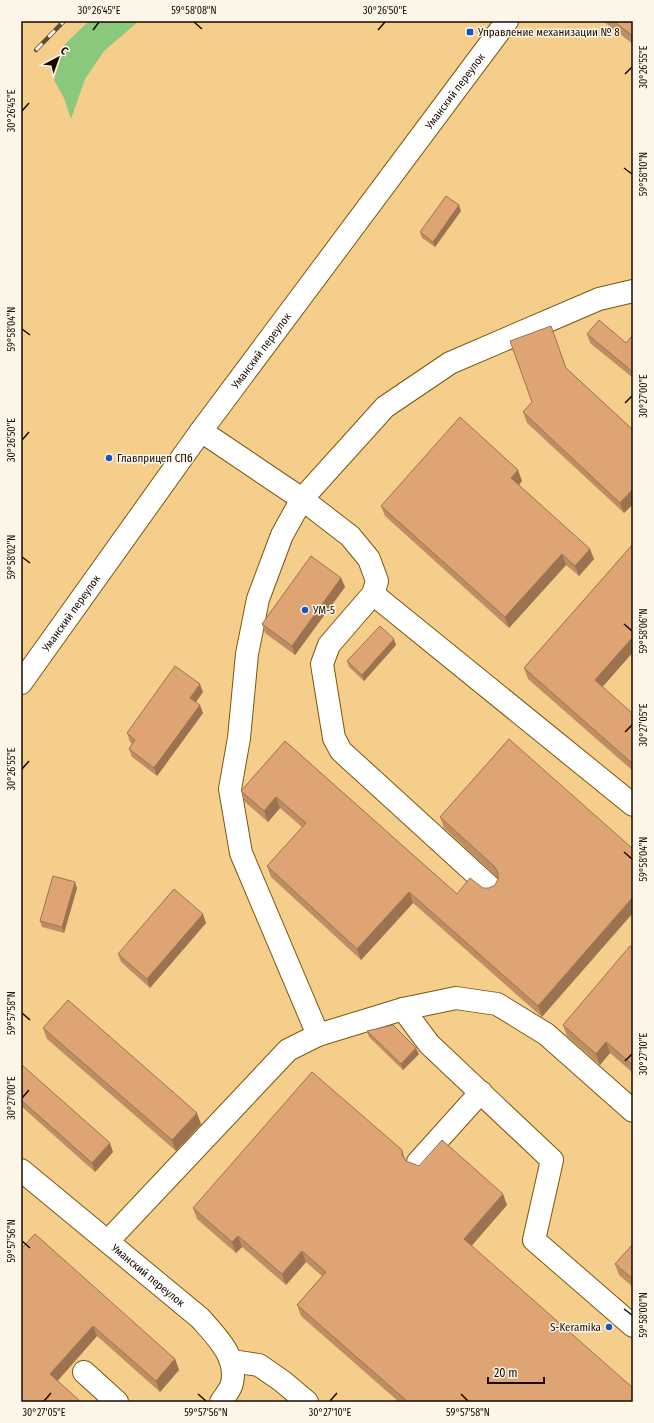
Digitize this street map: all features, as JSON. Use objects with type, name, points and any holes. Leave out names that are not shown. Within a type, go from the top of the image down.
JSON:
[{"type":"street","name":"Уманский переулок","points":[[21,683],[201,431],[506,21]]},
{"type":"street","points":[[318,1035],[241,853],[230,789],[239,738],[247,654],[258,599],[282,535],[302,499],[385,407],[450,363],[599,299],[633,291]]},
{"type":"street","points":[[201,431],[302,499],[350,536],[369,559],[377,581],[373,594],[328,645],[322,664],[334,738],[341,752],[490,887]]},
{"type":"street","points":[[373,594],[633,806]]},
{"type":"street","points":[[108,1241],[288,1050],[318,1035],[403,1009],[456,998],[497,1004],[546,1034],[633,1111]]},
{"type":"street","points":[[403,1009],[430,1044],[552,1160],[534,1240],[633,1326]]},
{"type":"street","points":[[418,1162],[481,1092]]},
{"type":"street","name":"Уманский переулок","points":[[21,1170],[200,1318],[219,1338],[232,1361],[232,1383],[221,1402]]},
{"type":"street","points":[[232,1361],[259,1365],[282,1381],[307,1402]]},
{"type":"street","points":[[84,1372],[117,1402]]},
{"type":"shaded area","points":[[89,21],[139,21],[104,51],[85,79],[71,119],[64,98],[54,80],[65,44]]},
{"type":"building","points":[[613,21],[633,21],[633,36]]},
{"type":"building","points":[[446,196],[459,205],[433,242],[420,232]]},
{"type":"building","points":[[599,320],[626,343],[633,335],[633,372],[587,334]]},
{"type":"building","points":[[551,326],[566,368],[633,430],[633,489],[620,503],[523,412],[532,402],[510,341]]},
{"type":"building","points":[[460,417],[518,470],[511,478],[590,549],[575,566],[562,554],[505,617],[381,506]]},
{"type":"building","points":[[633,544],[633,637],[595,680],[633,714],[633,764],[524,668]]},
{"type":"building","name":"УМ-5","points":[[311,556],[341,578],[292,646],[262,624]]},
{"type":"building","points":[[380,626],[394,639],[362,675],[347,661]]},
{"type":"building","points":[[175,666],[200,684],[190,698],[200,705],[154,768],[129,749],[135,740],[127,733]]},
{"type":"building","points":[[509,739],[633,849],[633,897],[538,1006],[409,892],[357,949],[267,866],[306,823],[276,797],[264,811],[241,791],[285,741],[457,894],[470,878],[483,888],[489,888],[495,885],[498,879],[498,873],[495,867],[440,817]]},
{"type":"building","points":[[53,876],[75,882],[62,927],[40,921]]},
{"type":"building","points":[[174,889],[203,914],[147,979],[118,954]]},
{"type":"building","points":[[630,946],[633,948],[633,1065],[606,1042],[596,1054],[563,1025]]},
{"type":"building","points":[[68,1000],[197,1113],[172,1140],[43,1028]]},
{"type":"building","points":[[393,1025],[416,1048],[401,1064],[367,1031]]},
{"type":"building","points":[[22,1065],[110,1143],[92,1163],[21,1100]]},
{"type":"building","points":[[312,1072],[402,1150],[402,1155],[406,1161],[419,1166],[442,1140],[503,1194],[464,1239],[633,1388],[633,1402],[408,1402],[297,1305],[326,1272],[302,1251],[282,1274],[238,1236],[232,1242],[193,1208]]},
{"type":"building","points":[[35,1234],[175,1359],[156,1381],[93,1326],[50,1374],[81,1402],[21,1402],[21,1249]]},
{"type":"building","points":[[633,1244],[633,1279],[615,1264]]},
{"type":"railway","points":[[36,50],[64,21]]},
{"type":"place","name":"Управление механизации № 8","points":[[470,32]]},
{"type":"place","name":"Главприцеп СПб","points":[[109,458]]},
{"type":"place","name":"УМ-5","points":[[305,610]]},
{"type":"place","name":"S-Keramika","points":[[609,1327]]}]
